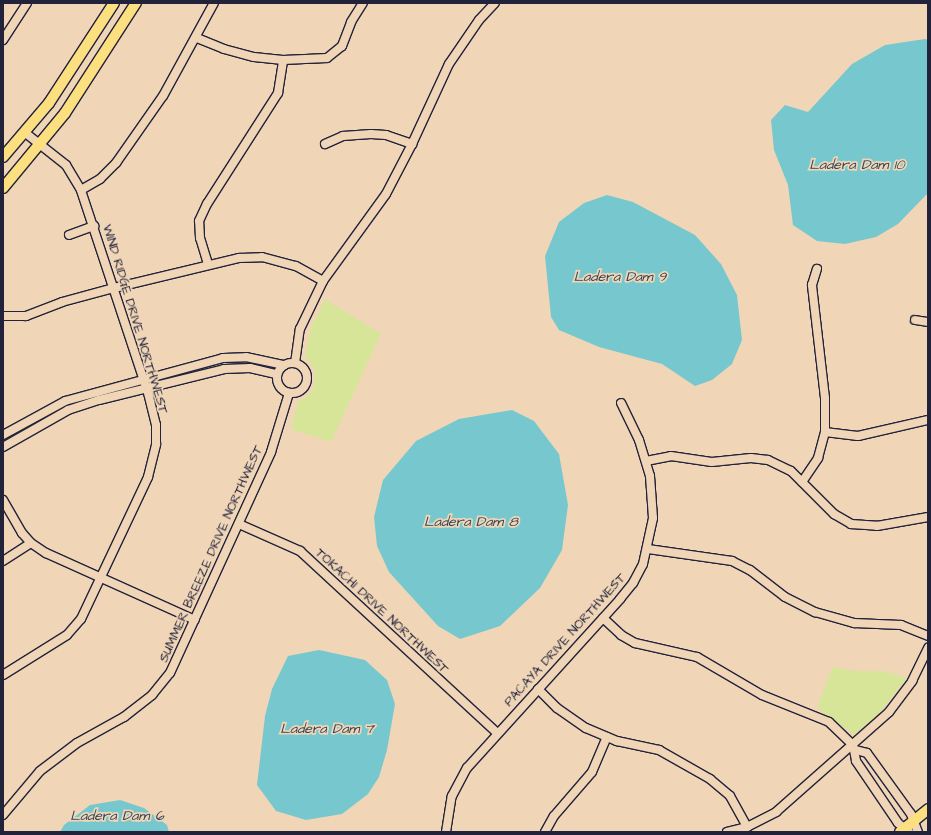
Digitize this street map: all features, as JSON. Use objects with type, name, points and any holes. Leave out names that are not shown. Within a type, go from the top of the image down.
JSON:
[{"type":"main road","points":[[3,157],[49,103],[114,3]]},
{"type":"main road","points":[[3,188],[41,145],[85,84],[136,3]]},
{"type":"main road","points":[[904,831],[914,820],[928,809]]},
{"type":"street","points":[[3,40],[27,3]]},
{"type":"street","points":[[81,190],[100,179],[116,163],[163,96],[197,38],[214,3]]},
{"type":"street","points":[[197,38],[224,49],[254,57],[283,60],[314,60],[335,53],[342,46],[351,22],[363,3]]},
{"type":"street","points":[[295,363],[300,329],[323,281],[386,194],[412,144],[449,64],[479,20],[495,3]]},
{"type":"street","points":[[208,264],[200,238],[199,221],[207,204],[278,93],[283,60]]},
{"type":"street","name":"WIND RIDGE DRIVE NORTHWEST","points":[[3,674],[67,635],[81,619],[148,477],[154,457],[156,425],[144,378],[81,190],[66,165],[24,132]]},
{"type":"street","points":[[325,144],[343,136],[371,134],[386,135],[412,144]]},
{"type":"street","points":[[69,236],[94,226]]},
{"type":"street","points":[[3,316],[26,316],[62,302],[208,264],[239,258],[262,257],[296,266],[323,281]]},
{"type":"street","points":[[802,482],[818,458],[825,432],[825,398],[812,285],[818,270]]},
{"type":"street","points":[[915,320],[928,322]]},
{"type":"street","points":[[3,434],[65,401],[144,378],[224,358],[246,357],[284,365],[295,363],[305,370],[306,381],[301,390],[289,393],[280,388],[277,374],[284,365]]},
{"type":"street","points":[[3,447],[68,410],[147,388],[224,369],[250,368],[277,374]]},
{"type":"street","name":"SUMMER BREEZE DRIVE NORTHWEST","points":[[3,815],[40,771],[77,743],[124,717],[152,695],[170,673],[239,524],[278,432],[289,393]]},
{"type":"street","name":"PACAYA DRIVE NORTHWEST","points":[[446,832],[451,802],[461,776],[497,733],[603,618],[634,582],[648,549],[653,508],[646,461],[640,440],[621,403]]},
{"type":"street","points":[[825,432],[858,436],[928,420]]},
{"type":"street","points":[[646,461],[671,456],[712,462],[758,458],[781,466],[802,482],[834,514],[851,524],[877,526],[928,516]]},
{"type":"street","points":[[3,500],[31,542],[46,553],[195,620]]},
{"type":"street","name":"TOKACHI DRIVE NORTHWEST","points":[[239,524],[300,551],[497,733]]},
{"type":"street","points":[[3,561],[31,542]]},
{"type":"street","points":[[648,549],[732,561],[750,570],[785,597],[815,612],[854,623],[901,625],[928,636]]},
{"type":"street","points":[[603,618],[635,643],[697,657],[762,695],[820,716],[840,730],[854,747],[866,753],[914,820],[918,832]]},
{"type":"street","points":[[726,832],[747,827],[765,819],[785,805],[854,747],[899,701],[912,681],[928,648]]},
{"type":"street","points":[[538,689],[565,714],[586,728],[607,737],[658,750],[710,778],[730,796],[747,827]]},
{"type":"street","points":[[545,832],[554,816],[592,772],[607,737]]},
{"type":"street","points":[[854,747],[856,761],[904,831]]},
{"type":"green space","points":[[325,299],[381,334],[331,442],[291,429],[298,402],[309,394],[314,387],[315,371],[305,355],[311,328]]},
{"type":"green space","points":[[832,667],[856,671],[884,671],[907,678],[880,712],[854,735],[817,708]]},
{"type":"water","name":"Ladera Dam 10","points":[[925,39],[928,40],[928,193],[898,224],[876,237],[845,244],[817,241],[793,225],[788,185],[774,150],[771,120],[785,105],[808,112],[852,64],[885,45]]},
{"type":"water","name":"Ladera Dam 9","points":[[607,195],[633,202],[695,235],[721,264],[737,295],[742,340],[732,364],[712,380],[695,386],[662,364],[599,347],[559,330],[551,317],[545,256],[559,222],[584,203]]},
{"type":"water","name":"Ladera Dam 8","points":[[512,410],[534,421],[559,454],[568,505],[562,550],[540,588],[500,626],[460,639],[438,626],[389,572],[377,546],[374,517],[383,480],[416,441],[459,419]]},
{"type":"water","name":"Ladera Dam 7","points":[[319,650],[365,660],[387,680],[395,704],[387,750],[379,777],[368,794],[342,814],[306,820],[276,811],[257,785],[265,716],[272,689],[288,656]]},
{"type":"water","name":"Ladera Dam 6","points":[[120,800],[144,808],[167,825],[169,832],[60,832],[64,825],[90,805]]}]
